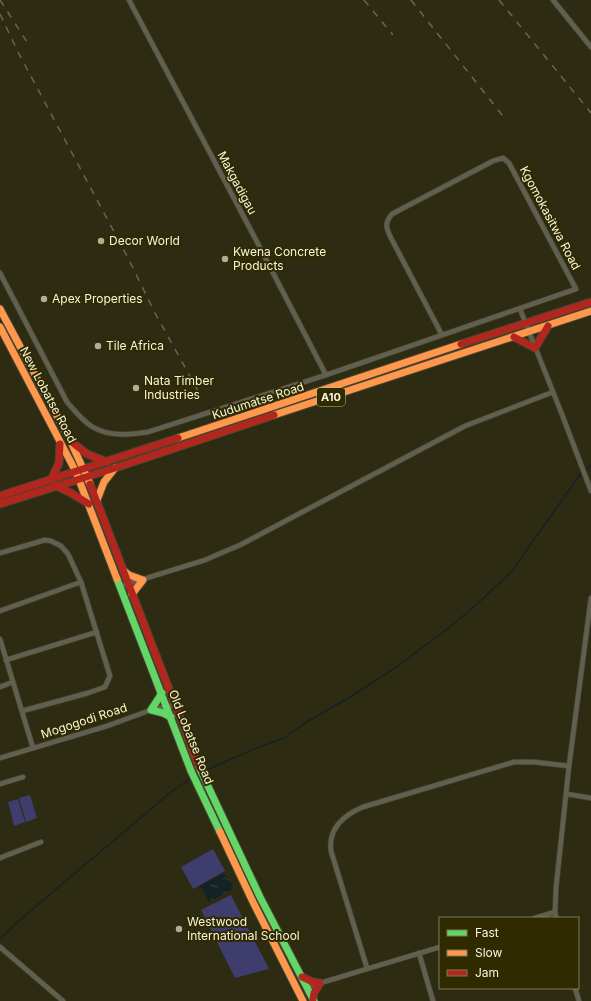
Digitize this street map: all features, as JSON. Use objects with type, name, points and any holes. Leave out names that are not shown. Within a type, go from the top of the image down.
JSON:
[{"type":"main road","name":"Kudumatse Road","points":[[0,504],[56,486],[107,462],[591,302]]},
{"type":"main road","points":[[0,309],[86,473],[129,584],[171,706]]},
{"type":"main road","name":"Kudumatse Road","points":[[86,473],[115,468],[591,311]]},
{"type":"main road","points":[[514,337],[535,348],[548,326]]},
{"type":"main road","name":"New Lobatse Road","points":[[0,327],[78,476]]},
{"type":"main road","points":[[51,480],[60,463],[61,452],[59,440]]},
{"type":"main road","points":[[70,440],[87,454],[107,462]]},
{"type":"main road","points":[[97,500],[104,482],[115,468]]},
{"type":"main road","name":"Kudumatse Road","points":[[0,496],[51,480],[78,476]]},
{"type":"main road","name":"Old Lobatse Road","points":[[78,476],[162,693],[171,706],[220,815],[260,898],[313,1000]]},
{"type":"main road","points":[[56,486],[89,504]]},
{"type":"main road","points":[[124,571],[129,575],[143,580],[132,594]]},
{"type":"main road","points":[[162,693],[152,710],[171,717]]},
{"type":"main road","name":"Old Lobatse Road","points":[[171,706],[171,717],[191,771],[253,902],[302,999]]},
{"type":"main road","points":[[301,976],[320,984],[314,993],[313,1000]]},
{"type":"main road","points":[[293,980],[307,987],[302,999]]},
{"type":"street","name":"Makgadigau","points":[[129,0],[326,376]]},
{"type":"street","points":[[553,0],[591,47]]},
{"type":"street","name":"Kgomokasitwa Road","points":[[502,158],[509,163],[576,289],[520,309],[442,335],[386,228],[387,221],[392,214],[493,161],[502,158]]},
{"type":"street","points":[[0,273],[67,402],[91,426],[107,433],[124,435],[148,432],[326,376],[442,335]]},
{"type":"street","points":[[520,309],[591,491]]},
{"type":"street","points":[[121,586],[205,560],[240,545],[465,426],[553,392]]},
{"type":"street","points":[[0,553],[45,540],[52,541],[68,554],[81,582],[110,676],[105,686],[88,693],[22,711]]},
{"type":"street","points":[[0,611],[81,582]]},
{"type":"street","points":[[556,917],[556,888],[569,766],[591,598]]},
{"type":"street","points":[[6,660],[97,632]]},
{"type":"street","points":[[0,639],[33,748]]},
{"type":"street","points":[[0,687],[13,682]]},
{"type":"street","name":"Mogogodi Road","points":[[0,758],[107,726],[152,710],[171,706]]},
{"type":"street","points":[[367,968],[331,851],[330,845],[332,838],[341,820],[350,812],[363,807],[514,762],[534,762],[569,766]]},
{"type":"street","points":[[0,784],[23,777]]},
{"type":"street","points":[[567,794],[591,798]]},
{"type":"street","points":[[0,858],[41,842]]},
{"type":"street","points":[[538,917],[555,912]]},
{"type":"street","points":[[0,947],[63,1001]]},
{"type":"street","points":[[307,987],[439,947]]},
{"type":"street","points":[[419,953],[433,1001]]},
{"type":"street","points":[[575,989],[579,1001]]},
{"type":"shaded area","points":[[30,795],[37,818],[26,822],[19,798]]},
{"type":"shaded area","points":[[18,799],[25,822],[14,826],[8,802]]},
{"type":"shaded area","points":[[213,849],[225,871],[193,889],[181,867]]},
{"type":"shaded area","points":[[231,895],[269,969],[235,978],[201,910]]},
{"type":"water","points":[[224,873],[226,878],[228,877],[233,885],[231,887],[233,889],[209,902],[200,886]]},
{"type":"waterway","points":[[586,469],[591,466]]},
{"type":"waterway","points":[[209,769],[256,748],[284,738],[305,723],[350,697],[395,668],[450,627],[512,571],[581,473]]},
{"type":"waterway","points":[[0,939],[22,918],[171,792],[190,779]]},
{"type":"railway","points":[[0,0],[29,45]]},
{"type":"railway","points":[[364,0],[393,35]]},
{"type":"railway","points":[[411,0],[506,120]]},
{"type":"railway","points":[[499,0],[591,113]]},
{"type":"railway","points":[[0,14],[18,52],[127,256],[155,313],[202,398]]},
{"type":"traffic: fast","points":[[117,579],[191,771],[220,832]]},
{"type":"traffic: fast","points":[[162,693],[151,710],[171,717]]},
{"type":"traffic: fast","points":[[199,767],[260,897],[314,1001]]},
{"type":"traffic: slow","points":[[0,309],[70,440],[90,484]]},
{"type":"traffic: slow","points":[[274,415],[591,311]]},
{"type":"traffic: slow","points":[[0,327],[76,472],[117,579]]},
{"type":"traffic: slow","points":[[178,438],[461,344]]},
{"type":"traffic: slow","points":[[97,500],[104,482],[115,468]]},
{"type":"traffic: slow","points":[[124,571],[129,575],[143,580],[132,594]]},
{"type":"traffic: slow","points":[[220,832],[253,902],[303,1001]]},
{"type":"traffic: jam","points":[[461,344],[591,302]]},
{"type":"traffic: jam","points":[[514,337],[535,348],[548,326]]},
{"type":"traffic: jam","points":[[0,504],[115,468],[274,415]]},
{"type":"traffic: jam","points":[[0,496],[178,438]]},
{"type":"traffic: jam","points":[[73,443],[87,454],[107,462]]},
{"type":"traffic: jam","points":[[51,480],[59,463],[60,444]]},
{"type":"traffic: jam","points":[[90,484],[199,767]]},
{"type":"traffic: jam","points":[[56,486],[89,504]]},
{"type":"traffic: jam","points":[[302,977],[313,982],[320,983],[314,993],[313,999]]},
{"type":"place","name":"Decor World","points":[[101,241]]},
{"type":"place","name":"Kwena Concrete Products","points":[[225,259]]},
{"type":"place","name":"Apex Properties","points":[[44,299]]},
{"type":"place","name":"Tile Africa","points":[[98,346]]},
{"type":"place","name":"Nata Timber Industries","points":[[136,388]]},
{"type":"place","name":"Westwood International School","points":[[179,929]]}]
